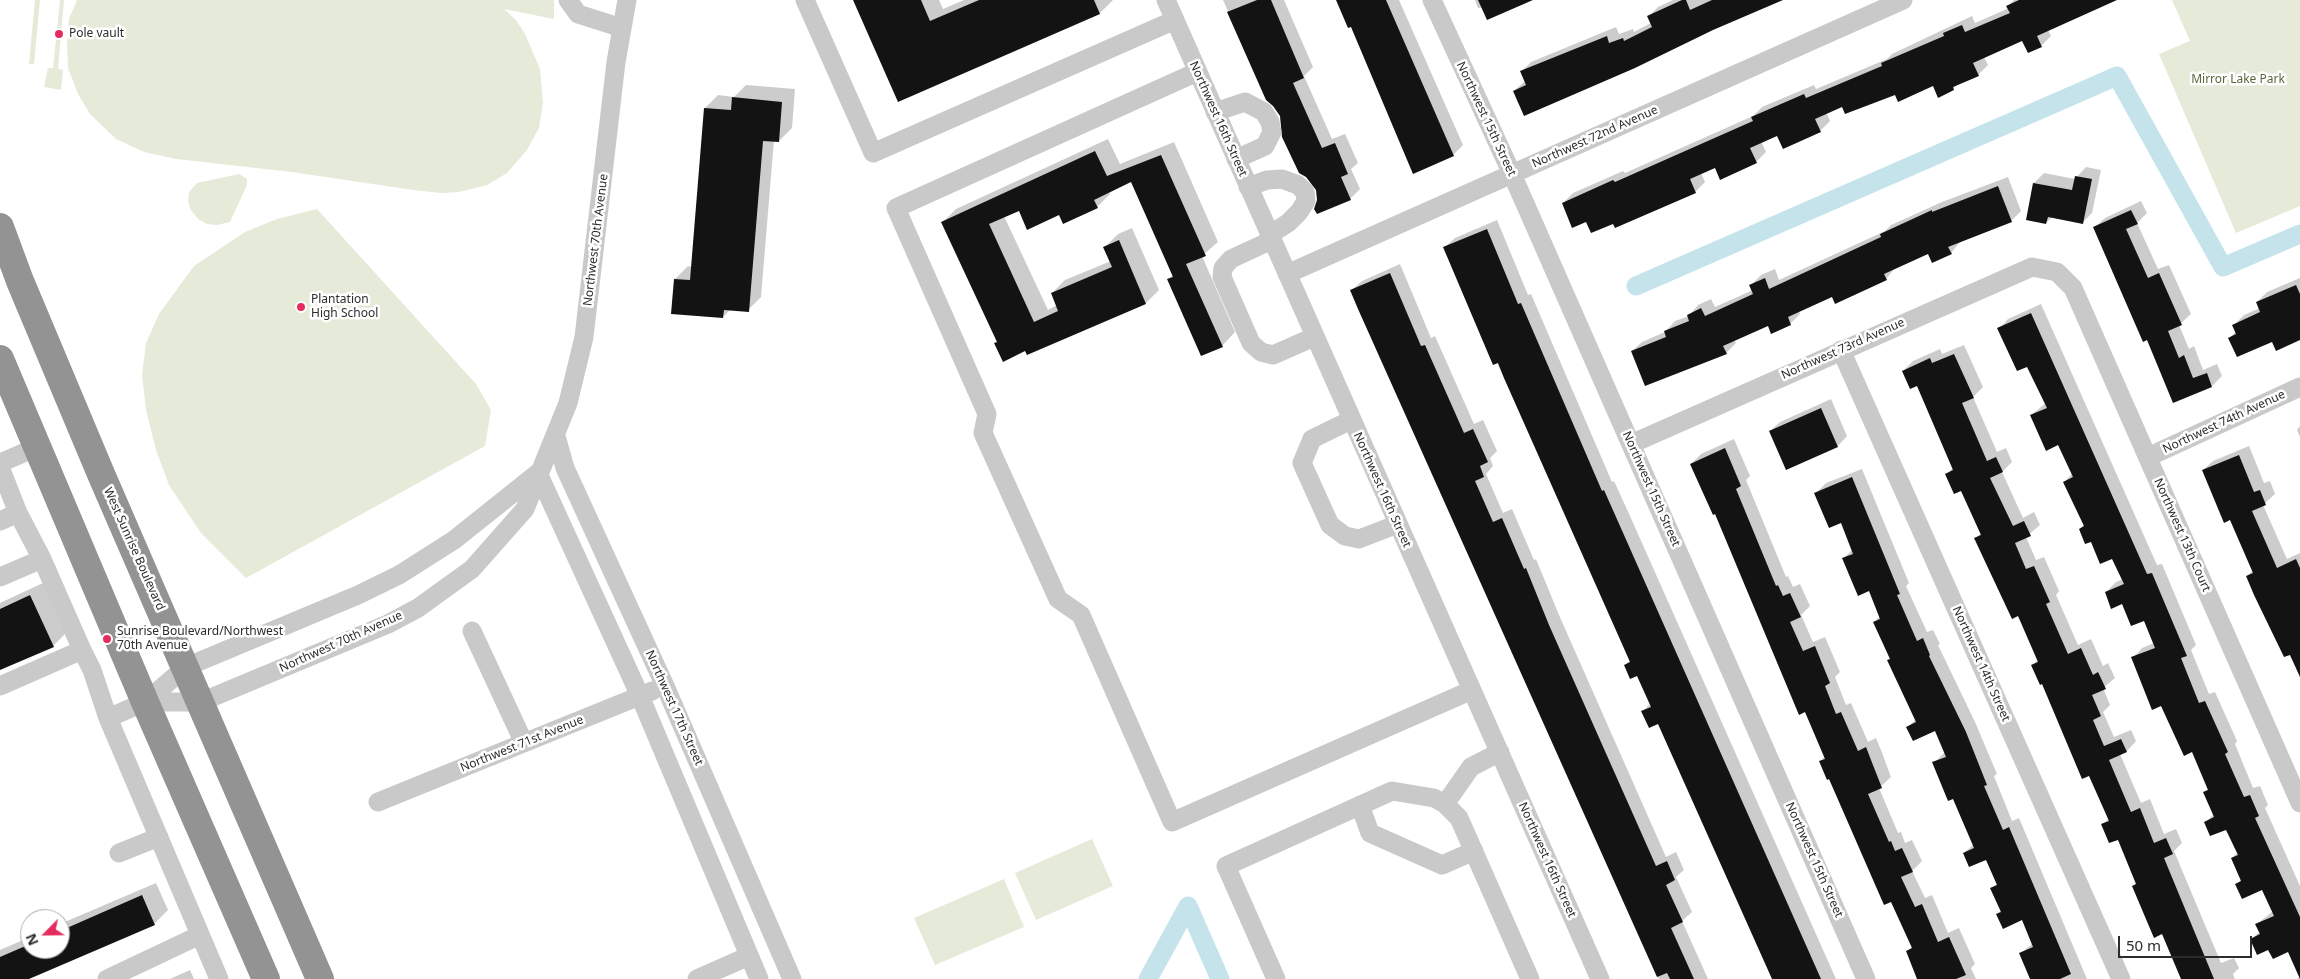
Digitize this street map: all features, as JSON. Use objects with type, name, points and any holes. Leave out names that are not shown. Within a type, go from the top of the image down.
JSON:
[{"type":"highway","name":"West Sunrise Boulevard","points":[[0,227],[20,281],[97,464],[202,702],[320,979]]},
{"type":"highway","points":[[0,359],[145,702],[266,979]]},
{"type":"street","points":[[568,0],[578,14],[622,28]]},
{"type":"street","name":"Northwest 70th Avenue","points":[[145,702],[202,702],[388,624],[418,608],[472,569],[525,509],[568,403],[584,337],[616,62],[627,0]]},
{"type":"street","points":[[805,0],[873,153],[1175,20]]},
{"type":"street","name":"Northwest 16th Street","points":[[1166,0],[1600,979]]},
{"type":"street","name":"Northwest 15th Street","points":[[1432,0],[1512,174],[1866,979]]},
{"type":"street","name":"Northwest 72nd Avenue","points":[[1286,274],[1903,0]]},
{"type":"street","points":[[1197,72],[896,208],[987,414],[983,433],[1058,599],[1081,615],[1172,822],[1472,690]]},
{"type":"street","points":[[1215,112],[1245,102],[1264,112],[1270,122],[1272,132],[1265,146],[1236,159]]},
{"type":"street","points":[[1248,187],[1267,180],[1282,179],[1298,185],[1305,192],[1306,201],[1299,212],[1270,238],[1230,259],[1223,268],[1222,277],[1251,342],[1261,352],[1273,355],[1314,336]]},
{"type":"street","name":"Northwest 73rd Avenue","points":[[1631,444],[2032,267],[2058,272]]},
{"type":"street","name":"Northwest 13th Court","points":[[2058,272],[2073,288],[2300,803]]},
{"type":"street","name":"Northwest 14th Street","points":[[1842,350],[2121,979]]},
{"type":"street","name":"Northwest 74th Avenue","points":[[2148,458],[2300,387]]},
{"type":"street","points":[[1351,420],[1312,439],[1302,462],[1330,525],[1344,536],[1358,539],[1398,524]]},
{"type":"street","name":"Northwest 17th Street","points":[[556,436],[565,468],[665,686],[792,979]]},
{"type":"street","points":[[0,462],[37,446]]},
{"type":"street","points":[[0,467],[18,513],[42,559],[92,670],[108,718],[219,979]]},
{"type":"street","points":[[538,473],[640,696],[760,979]]},
{"type":"street","name":"Northwest 70th Avenue","points":[[108,718],[145,702],[186,666],[358,595],[399,575],[454,540],[538,473]]},
{"type":"street","points":[[0,520],[18,513]]},
{"type":"street","points":[[0,577],[42,559]]},
{"type":"street","points":[[472,631],[524,743]]},
{"type":"street","points":[[0,686],[82,650]]},
{"type":"street","name":"Northwest 71st Avenue","points":[[378,802],[665,686]]},
{"type":"street","points":[[1445,804],[1471,767],[1500,752]]},
{"type":"street","points":[[1276,979],[1226,866],[1392,791],[1434,798],[1445,804],[1459,818],[1530,979]]},
{"type":"street","points":[[1360,805],[1370,833],[1442,865],[1474,851]]},
{"type":"street","points":[[119,853],[159,837]]},
{"type":"street","points":[[111,978],[200,935]]},
{"type":"street","points":[[697,979],[749,956]]},
{"type":"green space","points":[[35,0],[40,0],[34,64],[29,64]]},
{"type":"green space","name":"Pole vault","points":[[60,0],[64,0],[58,69],[63,70],[61,90],[44,87],[48,68],[53,68]]},
{"type":"green space","points":[[77,0],[554,0],[554,19],[504,9],[516,20],[525,34],[540,69],[543,103],[539,128],[527,150],[507,173],[487,185],[459,192],[441,193],[413,190],[292,172],[176,159],[144,152],[116,139],[90,114],[78,94],[68,68],[67,42],[69,19]]},
{"type":"green space","name":"Mirror Lake Park","points":[[2172,0],[2300,0],[2300,206],[2236,233],[2159,54],[2190,41]]},
{"type":"green space","points":[[239,174],[247,179],[247,185],[230,222],[217,225],[207,224],[198,219],[191,210],[188,201],[189,192],[197,183]]},
{"type":"green space","points":[[317,209],[476,384],[491,410],[485,446],[246,578],[201,533],[169,485],[156,450],[146,410],[142,375],[146,343],[159,314],[194,266],[245,232],[277,219]]},
{"type":"green space","points":[[1092,839],[1113,886],[1036,920],[1015,873]]},
{"type":"green space","points":[[1004,879],[1024,927],[935,965],[914,918]]},
{"type":"building","points":[[853,0],[921,0],[930,21],[979,0],[1094,0],[1100,14],[898,102]]},
{"type":"building","points":[[1257,0],[1271,0],[1304,78],[1293,83],[1322,148],[1335,143],[1348,174],[1341,177],[1351,200],[1317,214],[1314,209],[1317,200],[1316,190],[1306,177],[1299,173],[1282,137],[1280,116],[1266,100],[1227,12]]},
{"type":"building","points":[[1336,0],[1386,0],[1454,156],[1413,174],[1351,27],[1348,28]]},
{"type":"building","points":[[1478,0],[1533,0],[1487,20]]},
{"type":"building","points":[[1682,0],[1686,0],[1690,10],[1712,0],[1783,0],[1713,30],[1635,68],[1524,116],[1513,91],[1526,85],[1520,71],[1607,36],[1609,43],[1623,38],[1624,41],[1652,27],[1647,16]]},
{"type":"building","points":[[2019,0],[2117,0],[2037,36],[2042,47],[2028,53],[2022,41],[1973,63],[1979,76],[1953,87],[1954,90],[1938,98],[1933,86],[1898,102],[1895,95],[1845,114],[1842,107],[1815,119],[1821,132],[1783,149],[1777,136],[1750,148],[1757,163],[1720,180],[1715,168],[1690,179],[1696,193],[1615,228],[1613,224],[1591,233],[1586,222],[1572,228],[1562,203],[1613,180],[1615,182],[1753,121],[1751,117],[1804,94],[1806,98],[1882,66],[1881,63],[1944,36],[1943,33],[1962,25],[1965,32],[2010,13],[2006,6]]},
{"type":"building","points":[[732,97],[782,102],[779,142],[763,141],[749,312],[724,310],[723,318],[671,314],[674,279],[690,280],[704,108],[731,110]]},
{"type":"building","points":[[1095,151],[1107,176],[1161,155],[1206,256],[1186,264],[1223,347],[1201,356],[1167,279],[1173,277],[1131,182],[1094,200],[1098,208],[1063,224],[1059,215],[1027,230],[1019,211],[989,224],[1034,322],[1058,311],[1051,293],[1112,267],[1103,247],[1119,240],[1146,304],[1027,355],[1025,351],[1003,362],[994,343],[997,342],[941,222]]},
{"type":"building","points":[[2075,176],[2092,179],[2083,224],[2048,217],[2046,224],[2026,220],[2033,183],[2072,190]]},
{"type":"building","points":[[1998,186],[2012,222],[1948,247],[1952,254],[1932,263],[1928,254],[1884,274],[1887,280],[1835,304],[1832,297],[1788,317],[1791,325],[1771,334],[1768,326],[1723,346],[1727,354],[1645,386],[1631,351],[1666,337],[1664,331],[1689,321],[1687,315],[1701,308],[1705,316],[1753,294],[1749,285],[1765,278],[1769,289],[1881,237],[1880,234],[1932,210],[1932,212]]},
{"type":"building","points":[[2131,210],[2138,224],[2126,229],[2148,278],[2159,273],[2182,325],[2168,331],[2179,358],[2184,355],[2193,378],[2207,373],[2212,387],[2173,403],[2147,340],[2143,342],[2093,227]]},
{"type":"building","points":[[1487,229],[1518,304],[1521,303],[1602,491],[1604,490],[1821,979],[1772,979],[1658,724],[1649,728],[1641,711],[1651,707],[1637,676],[1630,679],[1624,665],[1630,662],[1498,363],[1493,365],[1443,247]]},
{"type":"building","points":[[1390,273],[1421,346],[1425,345],[1464,433],[1473,429],[1488,462],[1480,466],[1484,477],[1475,481],[1493,522],[1502,518],[1524,569],[1526,568],[1549,625],[1656,866],[1667,861],[1675,880],[1666,885],[1683,922],[1671,928],[1694,979],[1670,979],[1667,973],[1657,977],[1358,309],[1350,290]]},
{"type":"building","points":[[2296,285],[2300,294],[2300,340],[2276,351],[2272,342],[2237,357],[2228,338],[2236,334],[2232,325],[2260,312],[2256,302]]},
{"type":"building","points":[[2031,313],[2147,574],[2152,573],[2187,656],[2181,658],[2199,703],[2205,701],[2228,752],[2225,754],[2244,797],[2250,795],[2259,816],[2255,818],[2300,917],[2300,979],[2288,952],[2273,959],[2268,950],[2257,955],[2250,939],[2260,934],[2255,924],[2274,916],[2262,890],[2242,899],[2235,884],[2241,881],[2231,858],[2238,855],[2226,830],[2210,836],[2204,822],[2214,817],[2203,792],[2208,790],[2192,752],[2184,756],[2161,706],[2152,710],[2131,657],[2155,648],[2144,621],[2131,626],[2122,604],[2111,609],[2105,592],[2124,584],[2112,559],[2100,564],[2091,542],[2085,544],[2079,529],[2084,526],[2063,482],[2073,477],[2058,445],[2046,451],[2030,415],[2047,408],[2027,367],[2017,371],[1997,328]]},
{"type":"building","points":[[1954,354],[1974,398],[1962,403],[1987,461],[1996,457],[2003,472],[1990,478],[2013,526],[2024,521],[2031,536],[2015,543],[2026,569],[2034,566],[2050,602],[2046,604],[2068,654],[2081,648],[2093,675],[2098,672],[2106,689],[2092,695],[2101,716],[2093,720],[2104,746],[2121,739],[2127,752],[2109,760],[2131,812],[2140,808],[2154,843],[2166,838],[2173,854],[2164,858],[2214,979],[2181,979],[2162,934],[2154,938],[2132,886],[2136,884],[2118,840],[2109,843],[2101,824],[2109,821],[2089,776],[2082,779],[2042,684],[2040,685],[2031,665],[2038,662],[2018,616],[2012,619],[1974,538],[1981,535],[1961,491],[1954,494],[1945,474],[1953,470],[1917,386],[1910,389],[1902,371],[1930,358],[1932,363]]},
{"type":"building","points":[[1821,408],[1838,447],[1786,470],[1769,431]]},
{"type":"building","points":[[1725,448],[1741,486],[1736,489],[1776,586],[1778,585],[1783,596],[1790,593],[1801,617],[1790,622],[1803,651],[1815,646],[1830,683],[1825,686],[1836,714],[1841,712],[1858,751],[1866,747],[1882,788],[1868,794],[1889,842],[1891,841],[1895,851],[1902,848],[1913,872],[1901,877],[1915,907],[1922,904],[1938,942],[1949,937],[1966,975],[1956,979],[1917,979],[1906,951],[1912,948],[1891,902],[1884,905],[1829,779],[1827,780],[1819,761],[1825,759],[1805,712],[1799,715],[1715,514],[1713,515],[1690,464]]},
{"type":"building","points":[[2239,455],[2254,492],[2260,490],[2266,505],[2252,511],[2277,568],[2296,559],[2300,568],[2300,677],[2290,655],[2284,657],[2254,595],[2246,576],[2253,573],[2230,520],[2224,523],[2202,470]]},
{"type":"building","points":[[1852,477],[1900,594],[1897,595],[1917,641],[1923,638],[1929,656],[1966,732],[1987,785],[1984,786],[2003,830],[2009,827],[2071,974],[2060,979],[2030,979],[2019,953],[2033,947],[2022,920],[2003,929],[1996,914],[2001,912],[1990,888],[1997,885],[1986,860],[1969,867],[1963,853],[1974,848],[1953,799],[1948,801],[1932,762],[1946,757],[1935,731],[1913,741],[1906,727],[1916,722],[1887,660],[1890,659],[1873,622],[1880,619],[1869,591],[1858,596],[1842,558],[1853,554],[1841,523],[1829,528],[1814,493]]},
{"type":"building","points":[[30,595],[54,647],[0,670],[0,609]]},
{"type":"building","points":[[142,895],[155,925],[29,979],[0,979],[0,957],[20,948],[20,959],[70,959],[70,927]]},
{"type":"waterway","points":[[1636,286],[2117,76],[2223,267],[2300,234]]},
{"type":"waterway","points":[[1148,979],[1188,906],[1220,979]]},
{"type":"place","name":"Pole vault","points":[[59,34]]},
{"type":"place","name":"Plantation High School","points":[[301,307]]},
{"type":"place","name":"Sunrise Boulevard/Northwest 70th Avenue","points":[[107,639]]}]
